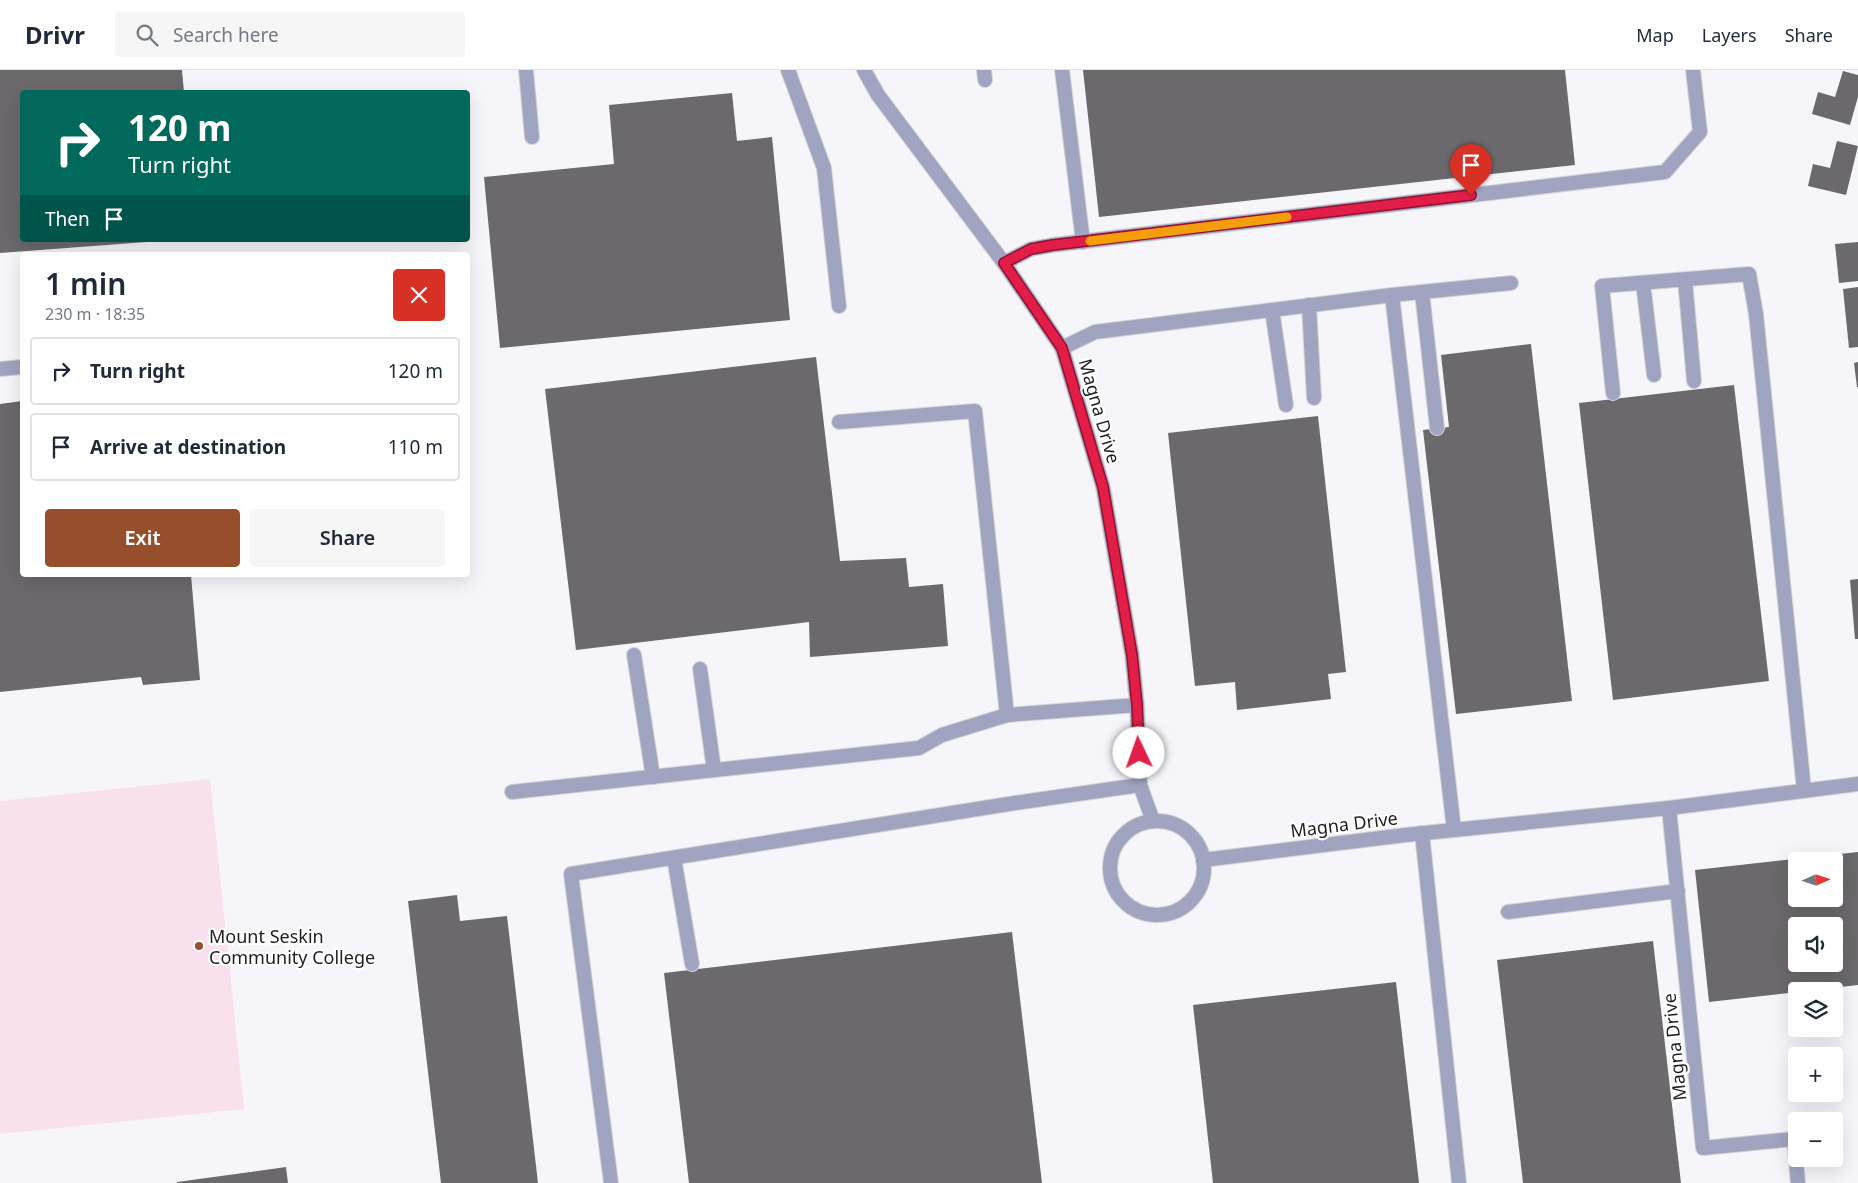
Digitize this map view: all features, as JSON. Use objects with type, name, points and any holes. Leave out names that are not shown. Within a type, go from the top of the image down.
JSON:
[{"type":"street","points":[[526,70],[532,137]]},
{"type":"street","points":[[788,70],[824,168],[840,306]]},
{"type":"street","name":"Magna Drive","points":[[864,70],[878,95],[1004,263],[1062,348],[1103,487],[1132,655],[1137,705],[1140,785],[1153,821]]},
{"type":"street","points":[[1062,70],[1083,242]]},
{"type":"street","points":[[1004,263],[1031,249],[1665,172],[1700,132],[1693,70]]},
{"type":"street","points":[[1612,393],[1602,286],[1749,274],[1756,314],[1804,790]]},
{"type":"street","points":[[1685,280],[1694,381]]},
{"type":"street","points":[[1062,348],[1094,332],[1392,295],[1511,283]]},
{"type":"street","points":[[1643,283],[1654,375]]},
{"type":"street","points":[[1422,292],[1437,428]]},
{"type":"street","points":[[1392,295],[1454,830]]},
{"type":"street","points":[[1309,305],[1314,398]]},
{"type":"street","points":[[1272,310],[1286,405]]},
{"type":"street","points":[[0,369],[20,367]]},
{"type":"street","points":[[839,422],[975,411],[1007,715]]},
{"type":"street","points":[[634,655],[653,777]]},
{"type":"street","points":[[700,669],[714,770]]},
{"type":"street","points":[[512,792],[919,748],[942,735],[1007,715],[1137,705]]},
{"type":"street","name":"Magna Drive","points":[[1204,860],[1422,833],[1669,808],[1858,784]]},
{"type":"street","points":[[611,1183],[571,874],[1015,803],[1140,785]]},
{"type":"street","name":"Magna Drive","points":[[1669,808],[1703,1148],[1794,1139],[1798,1183]]},
{"type":"street","points":[[1153,821],[1180,826],[1191,835],[1199,846],[1204,860],[1204,875],[1199,891],[1188,903],[1175,912],[1159,915],[1143,913],[1129,906],[1118,894],[1111,879],[1110,863],[1115,848],[1124,834],[1137,825],[1153,821]]},
{"type":"street","points":[[1422,833],[1459,1183]]},
{"type":"street","points":[[674,858],[692,964]]},
{"type":"street","points":[[1508,912],[1678,891]]},
{"type":"shaded area","points":[[210,779],[244,1109],[0,1134],[0,801]]},
{"type":"building","points":[[0,70],[182,70],[184,90],[20,90],[20,242],[147,242],[0,253]]},
{"type":"building","points":[[1083,70],[1565,70],[1575,165],[1099,217]]},
{"type":"building","points":[[1843,71],[1858,75],[1858,97],[1850,125],[1812,114],[1818,92],[1835,97]]},
{"type":"building","points":[[732,93],[737,141],[772,137],[790,320],[500,348],[484,177],[614,164],[609,105]]},
{"type":"building","points":[[1837,141],[1858,146],[1846,195],[1808,186],[1813,164],[1830,168]]},
{"type":"building","points":[[1858,242],[1858,281],[1839,283],[1835,244]]},
{"type":"building","points":[[1858,287],[1858,347],[1849,348],[1843,289]]},
{"type":"building","points":[[1531,344],[1572,701],[1456,714],[1423,430],[1449,427],[1441,355]]},
{"type":"building","points":[[816,357],[840,561],[906,558],[909,587],[943,584],[948,646],[810,657],[809,622],[576,650],[545,389]]},
{"type":"building","points":[[1858,362],[1858,387],[1857,387],[1854,363]]},
{"type":"building","points":[[1734,385],[1769,681],[1613,700],[1579,403]]},
{"type":"building","points":[[20,401],[20,577],[191,577],[200,680],[143,685],[141,677],[0,692],[0,404]]},
{"type":"building","points":[[1318,416],[1346,672],[1328,674],[1331,699],[1237,710],[1235,682],[1195,686],[1168,433]]},
{"type":"building","points":[[1858,579],[1858,639],[1855,639],[1850,580]]},
{"type":"building","points":[[1858,852],[1858,985],[1843,987],[1843,982],[1788,982],[1788,993],[1709,1002],[1695,870],[1788,860],[1788,908],[1842,908],[1843,854]]},
{"type":"building","points":[[457,895],[460,921],[507,916],[538,1183],[441,1183],[408,901]]},
{"type":"building","points":[[1012,932],[1042,1183],[689,1183],[664,973]]},
{"type":"building","points":[[1653,941],[1681,1183],[1523,1183],[1497,960]]},
{"type":"building","points":[[1396,982],[1419,1183],[1213,1183],[1193,1005]]},
{"type":"building","points":[[286,1167],[288,1183],[177,1183],[177,1182]]},
{"type":"slow traffic","points":[[1090,241],[1287,217]]},
{"type":"place","name":"Mount Seskin Community College","points":[[199,946]]},
{"type":"route","points":[[1139,753],[1132,655],[1103,487],[1062,348],[1004,263],[1031,249],[1053,245],[1471,195]]}]
